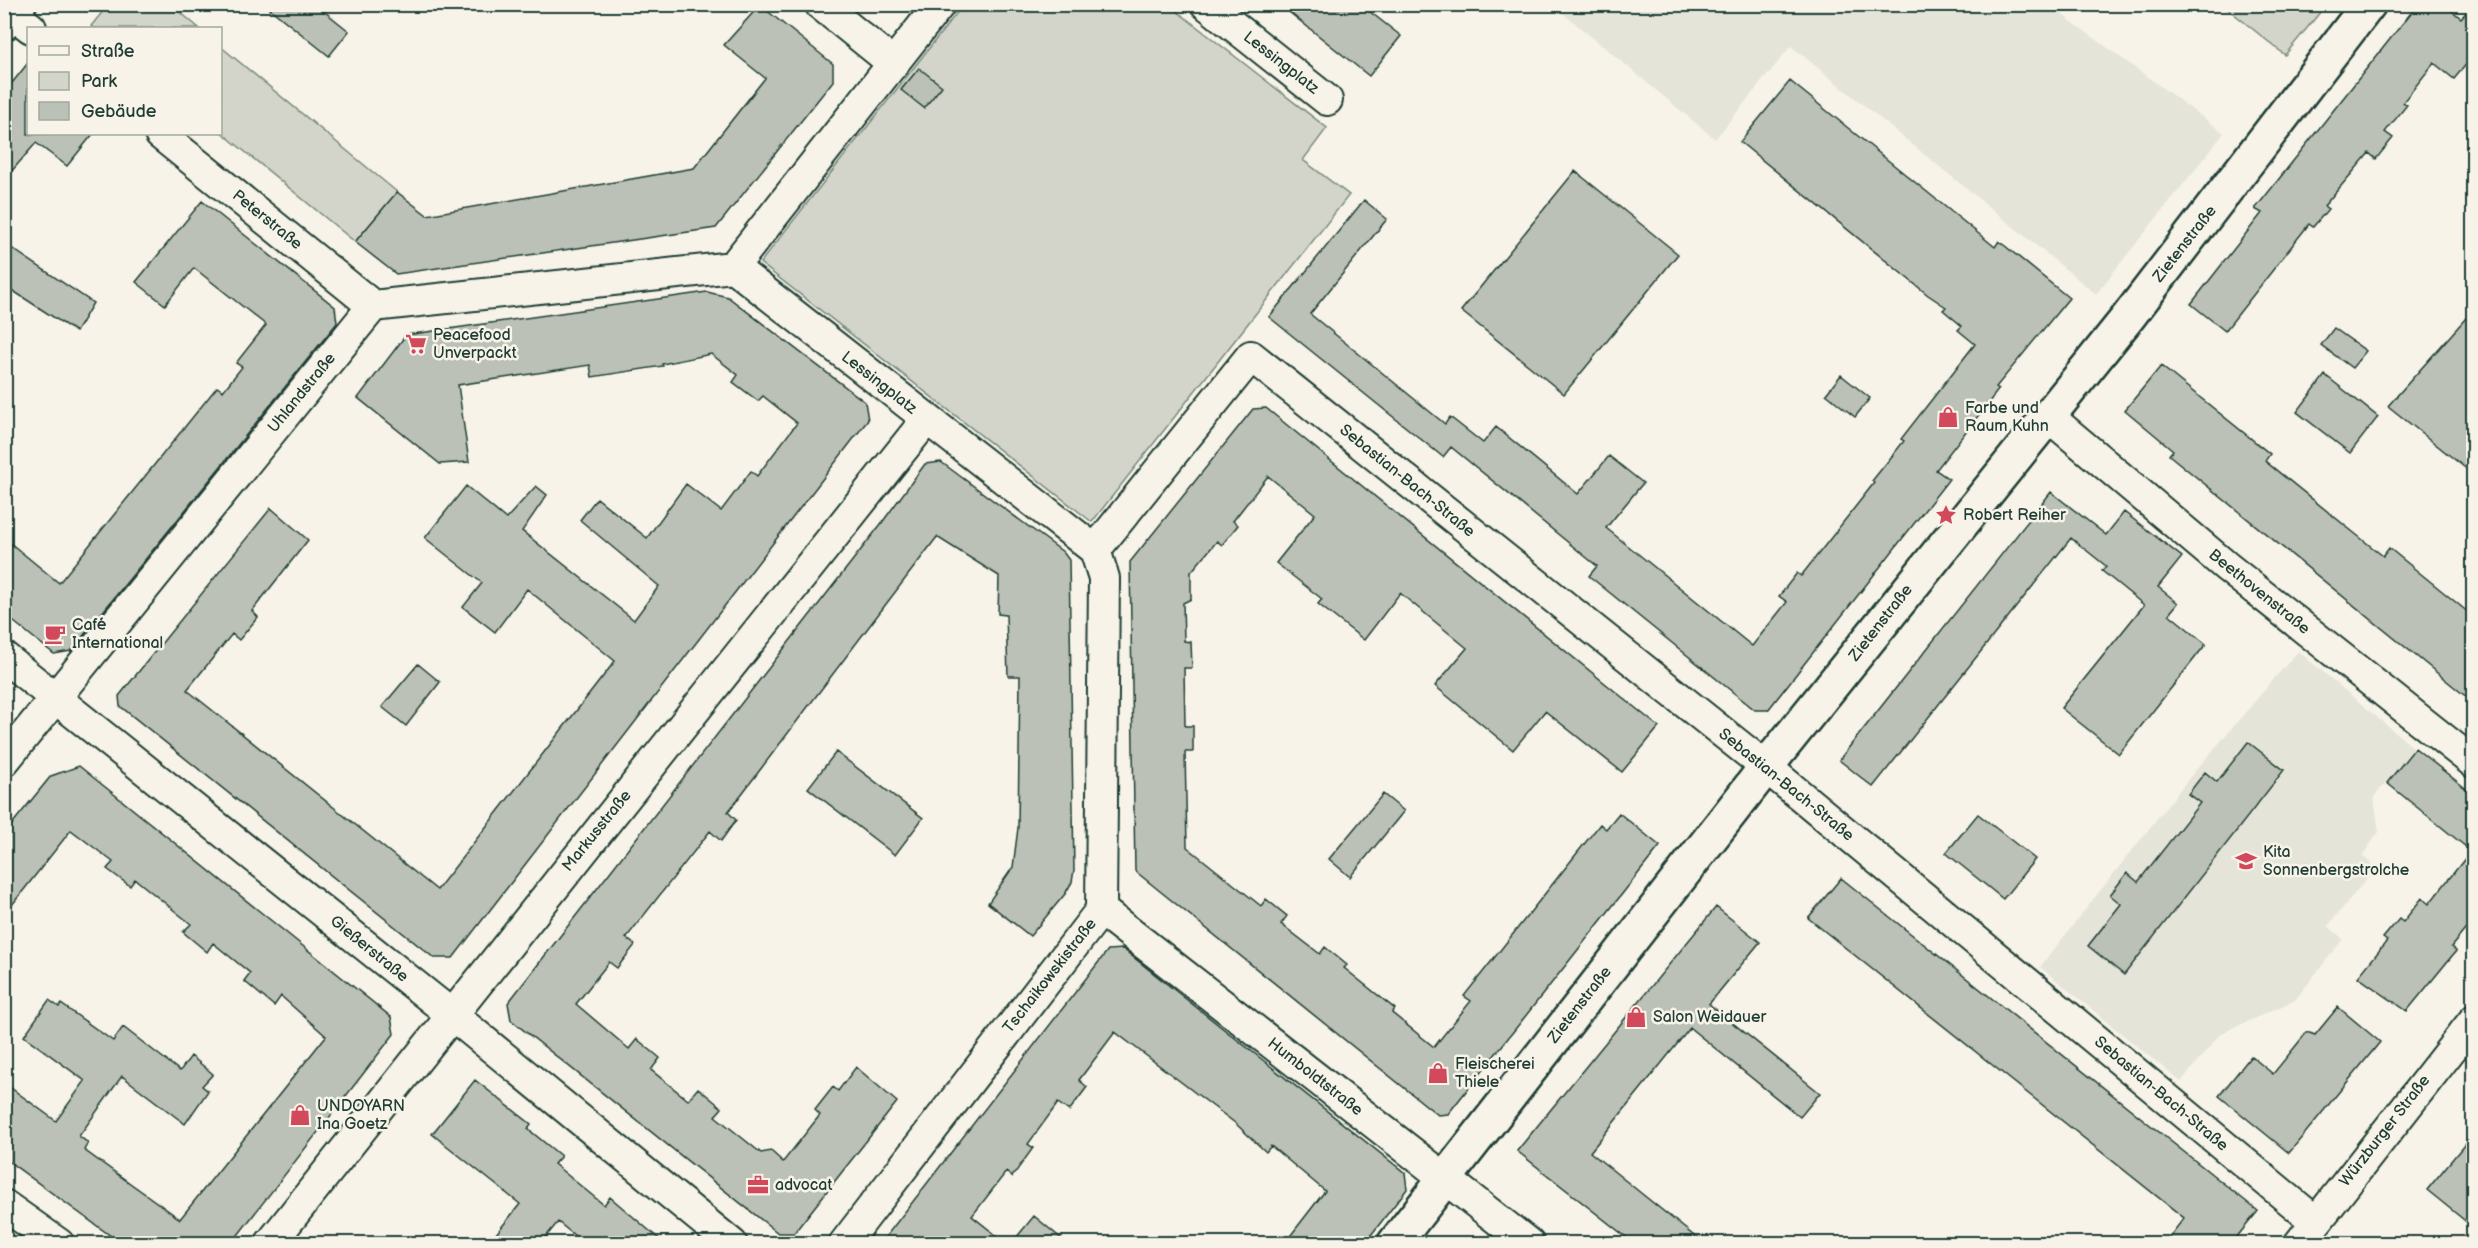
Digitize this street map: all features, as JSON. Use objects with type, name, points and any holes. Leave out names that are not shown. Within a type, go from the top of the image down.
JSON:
[{"type":"street","points":[[820,4],[894,64]]},
{"type":"street","points":[[373,306],[733,267],[940,4]]},
{"type":"street","name":"Zietenstraße","points":[[1394,1244],[1766,767],[2276,129],[2369,4]]},
{"type":"street","name":"Lessingplatz","points":[[1221,9],[1327,99]]},
{"type":"street","name":"Peterstraße","points":[[161,135],[373,306]]},
{"type":"street","name":"Lessingplatz","points":[[733,267],[1095,550]]},
{"type":"street","name":"Uhlandstraße","points":[[4,761],[373,306]]},
{"type":"street","name":"Sebastian-Bach-Straße","points":[[1095,550],[1251,356],[1766,767],[2307,1232]]},
{"type":"street","name":"Beethovenstraße","points":[[2048,416],[2227,567],[2474,763]]},
{"type":"street","name":"Markusstraße","points":[[270,1244],[926,420]]},
{"type":"street","name":"Tschaikowskistraße","points":[[844,1244],[1101,910],[1104,578],[1095,550]]},
{"type":"street","name":"Gießerstraße","points":[[4,657],[451,1014],[732,1244]]},
{"type":"street","name":"Humboldtstraße","points":[[1101,910],[1529,1244]]},
{"type":"street","name":"Würzburger Straße","points":[[2307,1232],[2474,1020]]},
{"type":"street","points":[[4,1204],[59,1244]]},
{"type":"shaded area","points":[[1553,5],[2049,5],[2224,133],[2096,294],[1791,46],[1715,139]]},
{"type":"shaded area","name":"Kita Sonnenbergstrolche","points":[[2298,651],[2414,748],[2374,797],[2379,832],[2362,856],[2376,867],[2328,926],[2343,939],[2295,1000],[2220,1034],[2181,1082],[2040,967],[2190,777]]},
{"type":"green space","points":[[108,5],[186,5],[180,12],[198,27],[91,26]]},
{"type":"green space","points":[[963,5],[1169,5],[1327,128],[1303,160],[1349,195],[1092,522],[760,263]]},
{"type":"green space","points":[[2223,5],[2326,5],[2285,55]]},
{"type":"green space","points":[[222,48],[397,192],[355,242],[222,133]]},
{"type":"building","points":[[264,4],[315,4],[349,31],[329,56]]},
{"type":"building","points":[[1279,4],[1360,4],[1401,36],[1369,76]]},
{"type":"building","points":[[2418,4],[2443,4],[2461,18],[2474,4],[2474,55],[2454,79],[2434,63],[2403,102],[2407,105],[2385,132],[2393,138],[2376,159],[2369,153],[2324,206],[2328,209],[2313,227],[2309,224],[2225,331],[2191,304],[2262,213],[2255,209]]},
{"type":"building","points":[[760,5],[833,64],[833,81],[716,228],[396,274],[355,242],[397,192],[427,215],[694,168],[765,78],[724,45]]},
{"type":"building","points":[[27,64],[27,135],[92,135],[67,166],[36,143],[4,180],[4,93]]},
{"type":"building","points":[[919,68],[942,86],[924,108],[901,90]]},
{"type":"building","points":[[1790,81],[1995,247],[1999,241],[2069,298],[1996,387],[1999,389],[1936,470],[1949,479],[1768,710],[1755,710],[1589,576],[1597,566],[1451,447],[1443,457],[1269,317],[1364,200],[1387,219],[1310,314],[1445,424],[1450,417],[1483,443],[1496,427],[1578,494],[1609,456],[1643,483],[1606,528],[1752,646],[1787,602],[1779,596],[1797,573],[1801,576],[1874,483],[1872,481],[1904,441],[1901,439],[1975,344],[1958,330],[1962,326],[1943,310],[1946,307],[1928,295],[1740,142]]},
{"type":"building","points":[[1575,171],[1678,254],[1564,394],[1461,311]]},
{"type":"building","points":[[202,201],[335,307],[337,323],[71,651],[54,654],[4,614],[4,538],[59,583],[217,387],[223,391],[242,367],[236,363],[266,325],[194,268],[165,305],[136,282]]},
{"type":"building","points":[[4,243],[93,303],[76,332],[4,285]]},
{"type":"building","points":[[707,292],[728,297],[865,402],[868,420],[453,958],[434,958],[120,706],[119,696],[271,508],[308,540],[252,611],[258,617],[239,640],[232,634],[187,690],[437,890],[615,661],[527,589],[495,632],[463,607],[482,583],[425,538],[466,486],[506,519],[536,486],[547,495],[522,531],[634,620],[659,586],[580,520],[597,498],[647,538],[686,484],[721,511],[751,471],[757,476],[797,423],[763,396],[758,401],[733,382],[738,375],[711,354],[662,364],[663,366],[592,377],[590,365],[458,385],[469,462],[440,464],[358,398],[406,335]]},
{"type":"building","points":[[2474,309],[2474,475],[2388,406]]},
{"type":"building","points":[[2334,328],[2366,351],[2352,368],[2321,345]]},
{"type":"building","points":[[2161,366],[2270,454],[2265,461],[2353,532],[2383,556],[2389,548],[2474,617],[2474,703],[2169,455],[2173,450],[2125,410]]},
{"type":"building","points":[[1841,375],[1870,398],[1855,417],[1826,394]]},
{"type":"building","points":[[2325,375],[2378,417],[2350,453],[2297,412]]},
{"type":"building","points":[[1266,408],[1659,727],[1622,772],[1545,711],[1513,750],[1435,686],[1467,648],[1400,593],[1364,640],[1318,604],[1322,599],[1276,563],[1315,514],[1268,476],[1233,521],[1238,525],[1222,545],[1217,541],[1191,572],[1191,599],[1183,603],[1184,641],[1191,642],[1192,668],[1184,668],[1185,726],[1193,726],[1193,752],[1185,752],[1187,847],[1261,906],[1266,899],[1287,916],[1281,924],[1320,954],[1325,947],[1347,965],[1344,968],[1395,1009],[1392,1013],[1434,1047],[1471,1001],[1464,996],[1600,824],[1606,829],[1619,813],[1660,846],[1448,1114],[1438,1115],[1135,871],[1130,562],[1253,409]]},
{"type":"building","points":[[941,462],[1063,552],[1069,560],[1074,870],[1072,882],[1065,894],[1030,936],[988,903],[1013,867],[1018,828],[1020,676],[1008,676],[1006,615],[998,614],[999,576],[937,537],[728,812],[736,820],[721,841],[710,831],[626,938],[635,945],[617,968],[609,962],[576,1004],[629,1049],[637,1039],[660,1058],[651,1070],[688,1100],[698,1088],[722,1108],[715,1116],[761,1153],[771,1151],[783,1162],[820,1115],[815,1110],[833,1087],[838,1091],[856,1067],[897,1102],[794,1233],[778,1233],[511,1020],[508,1003],[881,524],[925,464]]},
{"type":"building","points":[[2051,492],[2106,535],[2124,512],[2182,557],[2158,587],[2178,603],[2169,614],[2206,644],[2119,754],[2061,708],[2144,605],[2102,571],[2106,566],[2071,538],[1873,787],[1839,760]]},
{"type":"building","points":[[418,664],[440,682],[406,726],[382,707]]},
{"type":"building","points":[[2248,742],[2284,770],[2124,975],[2088,946],[2121,904],[2110,895],[2127,873],[2138,882],[2200,803],[2188,794],[2205,772],[2217,782]]},
{"type":"building","points":[[2415,748],[2474,795],[2474,919],[2451,947],[2456,951],[2407,1011],[2358,977],[2387,941],[2383,938],[2399,919],[2403,922],[2422,898],[2429,904],[2471,851],[2387,783]]},
{"type":"building","points":[[836,752],[923,818],[895,855],[808,788]]},
{"type":"building","points":[[79,766],[391,1017],[394,1034],[231,1244],[122,1244],[4,1158],[4,1083],[56,1121],[85,1081],[24,1036],[49,1000],[59,1007],[61,1004],[113,1041],[123,1027],[180,1071],[191,1056],[213,1074],[202,1086],[208,1091],[185,1124],[122,1076],[79,1136],[88,1143],[84,1150],[180,1219],[326,1036],[281,996],[274,1006],[244,981],[250,973],[213,943],[207,952],[183,932],[191,924],[135,879],[130,886],[107,869],[113,862],[71,830],[4,915],[4,834],[51,776]]},
{"type":"building","points":[[1383,794],[1404,811],[1350,877],[1329,859]]},
{"type":"building","points":[[1978,814],[2035,859],[2003,899],[1946,853]]},
{"type":"building","points":[[1841,878],[2258,1211],[2231,1244],[2164,1244],[2184,1218],[1808,918]]},
{"type":"building","points":[[1716,907],[1760,942],[1709,1004],[1820,1093],[1800,1117],[1690,1028],[1590,1152],[1704,1244],[1635,1244],[1517,1151]]},
{"type":"building","points":[[1123,949],[1405,1173],[1407,1189],[1364,1244],[1284,1244],[1325,1191],[1271,1146],[1266,1152],[1235,1123],[1115,1032],[1079,1080],[1087,1087],[1069,1111],[1058,1103],[1028,1144],[1033,1148],[1012,1177],[1006,1172],[972,1216],[1007,1244],[880,1244],[1108,950]]},
{"type":"building","points":[[2338,1007],[2380,1042],[2289,1153],[2219,1096],[2251,1056],[2273,1074],[2307,1032],[2315,1035]]},
{"type":"building","points":[[475,1080],[531,1124],[528,1129],[561,1156],[554,1164],[604,1205],[610,1197],[665,1244],[585,1244],[558,1222],[540,1244],[488,1244],[520,1204],[432,1134]]},
{"type":"building","points":[[2474,1133],[2474,1228],[2427,1190]]},
{"type":"building","points":[[1034,1216],[1068,1244],[1011,1244]]},
{"type":"place","name":"Peacefood Unverpackt","points":[[416,344]]},
{"type":"place","name":"Farbe und Raum Kuhn","points":[[1948,417]]},
{"type":"place","name":"Robert Reiher","points":[[1946,515]]},
{"type":"place","name":"Café International","points":[[55,634]]},
{"type":"place","name":"Kita Sonnenbergstrolche","points":[[2246,861]]},
{"type":"place","name":"Salon Weidauer","points":[[1636,1017]]},
{"type":"place","name":"Fleischerei Thiele","points":[[1438,1073]]},
{"type":"place","name":"UNDOYARN Ina Goetz","points":[[300,1115]]},
{"type":"place","name":"advocat","points":[[758,1185]]}]
